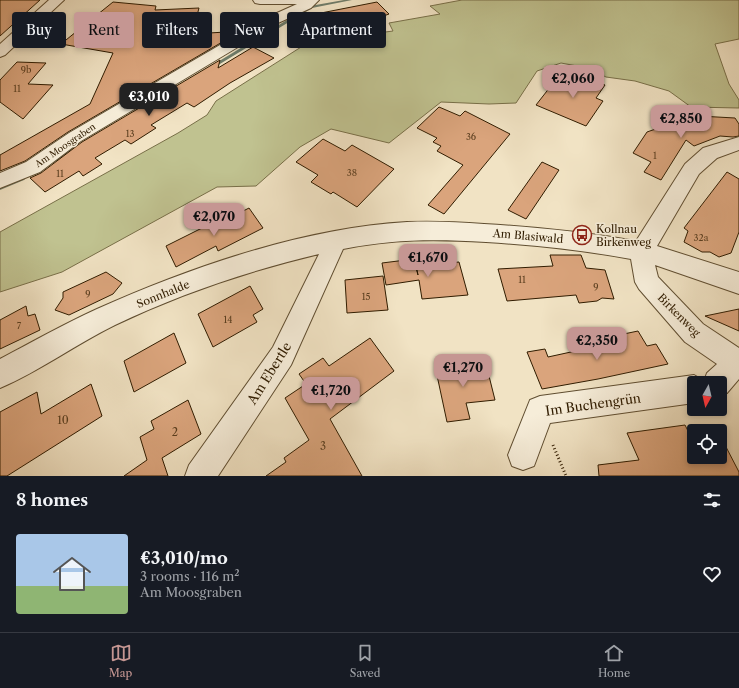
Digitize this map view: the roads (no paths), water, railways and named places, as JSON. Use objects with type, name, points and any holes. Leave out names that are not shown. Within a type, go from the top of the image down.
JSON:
[{"type":"street","points":[[0,52],[58,0]]},
{"type":"street","points":[[260,0],[299,0]]},
{"type":"street","points":[[271,0],[273,12]]},
{"type":"street","name":"Am Moosgraben","points":[[279,17],[306,5],[312,0]]},
{"type":"street","name":"Am Moosgraben","points":[[0,181],[33,167],[75,137],[226,48]]},
{"type":"street","points":[[641,252],[692,169],[710,153],[739,143]]},
{"type":"street","name":"Am Blasiwald","points":[[336,241],[398,232],[450,231],[542,236],[641,252],[678,262],[739,283]]},
{"type":"street","name":"Sonnhalde","points":[[0,374],[106,318],[180,287],[246,263],[336,241]]},
{"type":"street","name":"Am Ebertle","points":[[200,476],[282,356],[336,241]]},
{"type":"street","name":"Birkenweg","points":[[641,252],[647,282],[694,333],[738,363]]},
{"type":"street","points":[[724,376],[738,363]]},
{"type":"street","name":"Im Buchengrün","points":[[524,455],[540,410],[687,390]]},
{"type":"waterway","points":[[213,66],[311,7],[350,0]]},
{"type":"waterway","points":[[51,162],[76,148]]},
{"type":"waterway","points":[[0,188],[22,179]]},
{"type":"place","name":"Kollnau Birkenweg","points":[[582,235]]}]
